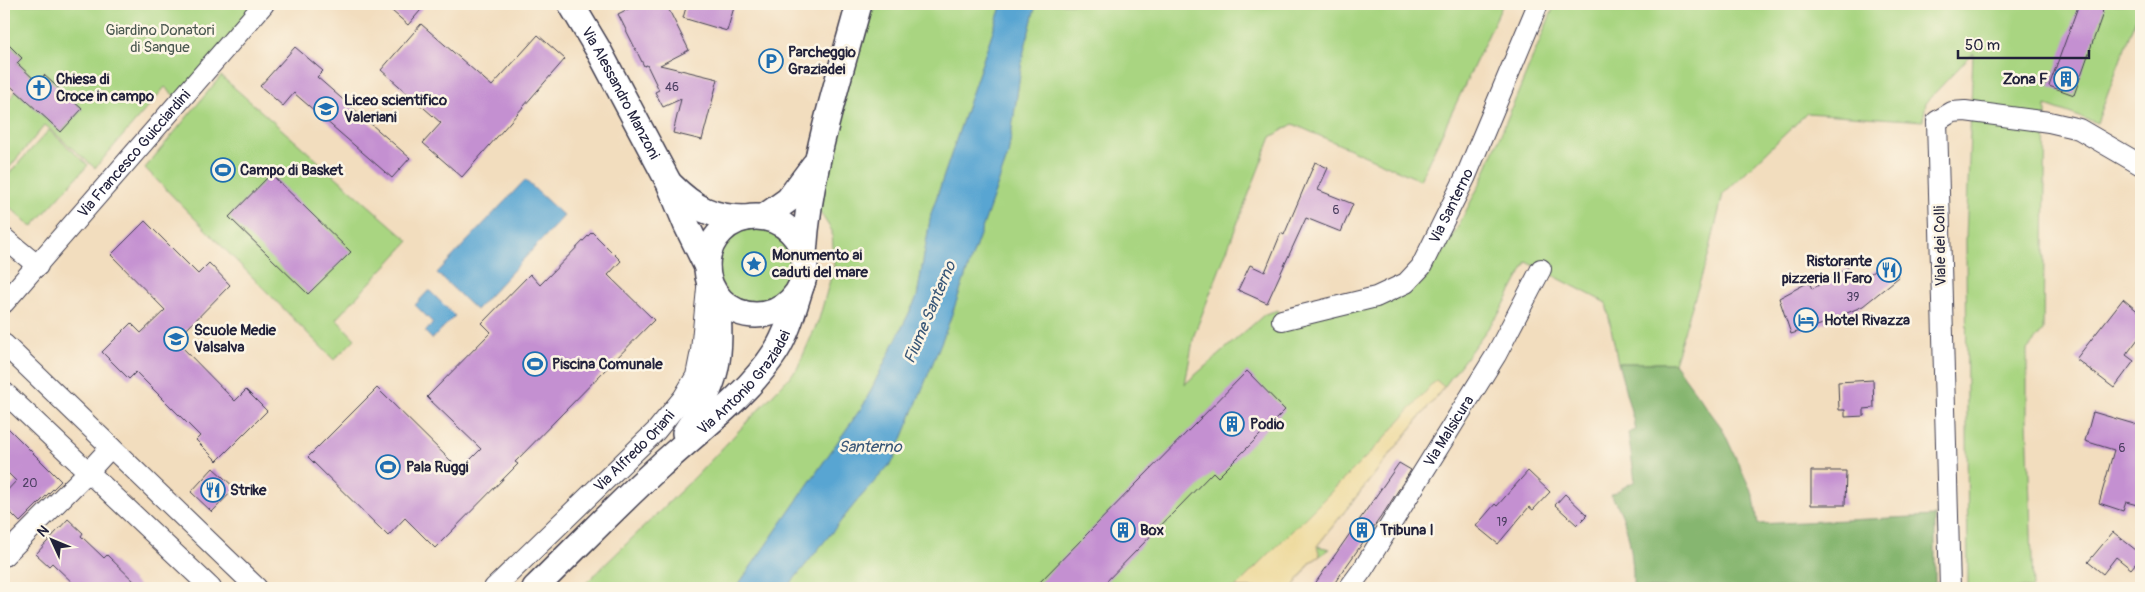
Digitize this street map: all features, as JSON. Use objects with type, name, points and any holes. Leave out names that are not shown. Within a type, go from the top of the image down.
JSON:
[{"type":"street","name":"Via Francesco Guicciardini","points":[[4,303],[264,4]]},
{"type":"street","name":"Via Alessandro Manzoni","points":[[571,4],[599,51],[669,183],[711,281]]},
{"type":"street","points":[[817,161],[788,200],[755,218],[733,223],[722,231],[711,248],[711,281],[736,311],[747,315],[771,313],[791,301],[803,280],[806,267],[804,254],[805,234],[817,161],[859,4]]},
{"type":"street","name":"Via Santerno","points":[[1282,320],[1376,297],[1406,283],[1421,267],[1466,176],[1538,4]]},
{"type":"street","name":"Viale dei Colli","points":[[1950,588],[1937,121],[1952,112],[1965,111],[2049,122],[2079,130],[2141,166]]},
{"type":"street","name":"Via Alessandro Manzoni","points":[[669,183],[696,206],[710,213],[726,218],[755,218]]},
{"type":"street","points":[[755,218],[778,222],[790,230],[804,254]]},
{"type":"street","points":[[4,238],[38,266]]},
{"type":"street","name":"Via Malsicura","points":[[1349,588],[1363,569],[1496,355],[1541,269]]},
{"type":"street","name":"Via Antonio Graziadei","points":[[535,588],[659,466],[733,400],[763,369],[787,330],[803,280]]},
{"type":"street","name":"Via Antonio Graziadei","points":[[659,466],[686,432],[705,400],[717,370],[721,337],[711,281]]},
{"type":"street","name":"Via Alfredo Oriani","points":[[494,588],[656,431],[683,398],[696,376],[711,281]]},
{"type":"street","points":[[4,344],[257,588]]},
{"type":"street","points":[[4,392],[211,588]]},
{"type":"street","points":[[4,556],[111,447]]},
{"type":"street","points":[[186,565],[209,543]]},
{"type":"green space","name":"Giardino Donatori di Sangue","points":[[4,4],[273,4],[186,107],[165,87],[95,168],[45,125],[4,174],[4,122],[8,122],[7,102],[16,91],[61,132],[82,109],[45,75],[38,83],[17,63],[22,57],[4,40]]},
{"type":"green space","points":[[866,4],[1002,4],[931,214],[917,297],[864,404],[736,588],[581,588],[697,475],[797,369],[819,319],[834,266],[832,231],[818,209]]},
{"type":"green space","points":[[1036,4],[1503,4],[1420,180],[1293,124],[1271,137],[1194,335],[1185,384],[1265,314],[1278,310],[1282,320],[1395,298],[1410,292],[1425,280],[1454,234],[1481,182],[1555,4],[2141,4],[2097,123],[2046,105],[2043,331],[2027,350],[2027,418],[2033,588],[1968,588],[1966,239],[1973,53],[1926,102],[1923,121],[1807,113],[1723,194],[1709,253],[1674,363],[1618,363],[1606,303],[1527,262],[1500,312],[1444,387],[1317,546],[1330,549],[1311,562],[1292,588],[787,588],[857,501],[893,461],[947,328],[1008,155],[1023,55]]},
{"type":"green space","points":[[221,76],[409,241],[336,319],[355,339],[334,360],[145,168]]},
{"type":"green space","points":[[49,130],[88,165],[32,227],[4,202],[4,179]]},
{"type":"green space","points":[[756,227],[771,230],[784,238],[792,251],[795,266],[792,281],[784,294],[771,302],[756,305],[741,302],[728,294],[720,281],[717,266],[720,251],[728,238],[741,230]]},
{"type":"green space","points":[[1618,363],[1674,363],[1722,428],[1754,497],[1758,524],[1935,516],[1935,588],[1633,588],[1633,565],[1629,539],[1622,515],[1610,495],[1635,481],[1628,433],[1636,430]]},
{"type":"sand","points":[[1436,380],[1444,387],[1317,546],[1320,556],[1311,562],[1292,588],[1235,588],[1381,442]]},
{"type":"water","name":"Santerno","points":[[1002,4],[1036,4],[1023,55],[1008,155],[947,328],[893,461],[857,501],[787,588],[736,588],[864,404],[917,297],[931,214]]},
{"type":"water","points":[[525,180],[564,216],[476,310],[437,273]]},
{"type":"water","points":[[429,290],[455,316],[432,339],[425,332],[433,323],[415,305]]},
{"type":"building","points":[[384,4],[426,4],[408,25]]},
{"type":"building","points":[[638,4],[666,4],[689,50],[660,65],[718,79],[702,140],[673,133],[681,99],[663,107],[655,92],[659,90],[647,65],[644,66],[618,14]]},
{"type":"building","points":[[687,4],[735,4],[727,31],[683,18]]},
{"type":"building","points":[[2079,4],[2105,4],[2074,95],[2049,86]]},
{"type":"building","points":[[421,24],[492,86],[538,35],[565,59],[462,177],[423,143],[441,123],[381,70]]},
{"type":"building","name":"Chiesa di Croce in campo","points":[[4,40],[22,58],[17,63],[38,83],[44,75],[82,109],[61,132],[4,80]]},
{"type":"building","points":[[295,47],[323,71],[317,77],[410,158],[392,178],[294,93],[283,106],[260,86]]},
{"type":"building","points":[[1315,162],[1328,168],[1318,190],[1353,204],[1341,232],[1306,218],[1267,303],[1238,290],[1250,265],[1265,272],[1281,233],[1284,235]]},
{"type":"building","points":[[271,174],[351,252],[308,294],[229,217]]},
{"type":"building","points":[[145,221],[198,274],[209,263],[230,285],[183,333],[185,335],[177,342],[235,401],[246,390],[267,411],[217,461],[196,440],[200,436],[136,372],[129,379],[102,352],[131,323],[141,333],[165,310],[111,255]]},
{"type":"building","name":"Piscina Comunale","points":[[592,232],[621,261],[608,275],[654,320],[515,462],[518,464],[435,548],[405,518],[388,536],[308,457],[377,388],[460,470],[481,449],[427,397],[491,332],[482,323],[530,274],[540,285]]},
{"type":"building","points":[[1886,262],[1899,277],[1863,306],[1820,325],[1791,334],[1779,298],[1809,282],[1812,289],[1848,268],[1858,283]]},
{"type":"building","points":[[2123,299],[2141,314],[2141,335],[2126,355],[2134,361],[2114,388],[2076,359]]},
{"type":"building","name":"Box","points":[[1247,371],[1285,410],[1218,477],[1213,472],[1100,588],[1034,588]]},
{"type":"building","points":[[1873,380],[1874,408],[1864,409],[1864,416],[1845,417],[1845,410],[1839,410],[1838,382]]},
{"type":"building","points":[[2093,412],[2141,426],[2141,506],[2126,502],[2123,511],[2099,503],[2114,450],[2085,441]]},
{"type":"building","points":[[4,424],[61,481],[20,522],[4,506],[4,494],[16,481],[4,469]]},
{"type":"building","name":"Tribuna I","points":[[1399,463],[1411,470],[1385,511],[1331,588],[1312,588]]},
{"type":"building","name":"Strike","points":[[213,468],[235,488],[212,512],[191,492]]},
{"type":"building","points":[[1528,471],[1550,492],[1533,510],[1529,507],[1498,544],[1476,526],[1495,504],[1497,506]]},
{"type":"building","points":[[1811,471],[1846,471],[1845,505],[1811,505]]},
{"type":"building","points":[[1565,494],[1587,515],[1577,525],[1555,505]]},
{"type":"building","points":[[68,519],[83,533],[81,536],[104,558],[107,555],[141,588],[78,588],[52,563],[49,566],[36,554]]},
{"type":"building","points":[[2113,532],[2141,554],[2141,557],[2131,569],[2116,557],[2103,574],[2088,562]]},
{"type":"place","name":"Parcheggio Graziadei","points":[[771,61]]},
{"type":"place","name":"Zona F","points":[[2066,79]]},
{"type":"place","name":"Chiesa di Croce in campo","points":[[39,88]]},
{"type":"place","name":"Liceo scientifico Valeriani","points":[[326,109]]},
{"type":"place","name":"Campo di Basket","points":[[223,170]]},
{"type":"place","name":"Monumento ai caduti del mare","points":[[754,264]]},
{"type":"place","name":"Ristorante pizzeria Il Faro","points":[[1889,270]]},
{"type":"place","name":"Hotel Rivazza","points":[[1806,320]]},
{"type":"place","name":"Scuole Medie Valsalva","points":[[176,339]]},
{"type":"place","name":"Piscina Comunale","points":[[535,364]]},
{"type":"place","name":"Podio","points":[[1232,424]]},
{"type":"place","name":"Pala Ruggi","points":[[388,467]]},
{"type":"place","name":"Strike","points":[[213,490]]},
{"type":"place","name":"Box","points":[[1123,530]]},
{"type":"place","name":"Tribuna I","points":[[1362,530]]},
{"type":"water label","name":"Fiume Santerno","points":[[929,312]]}]
